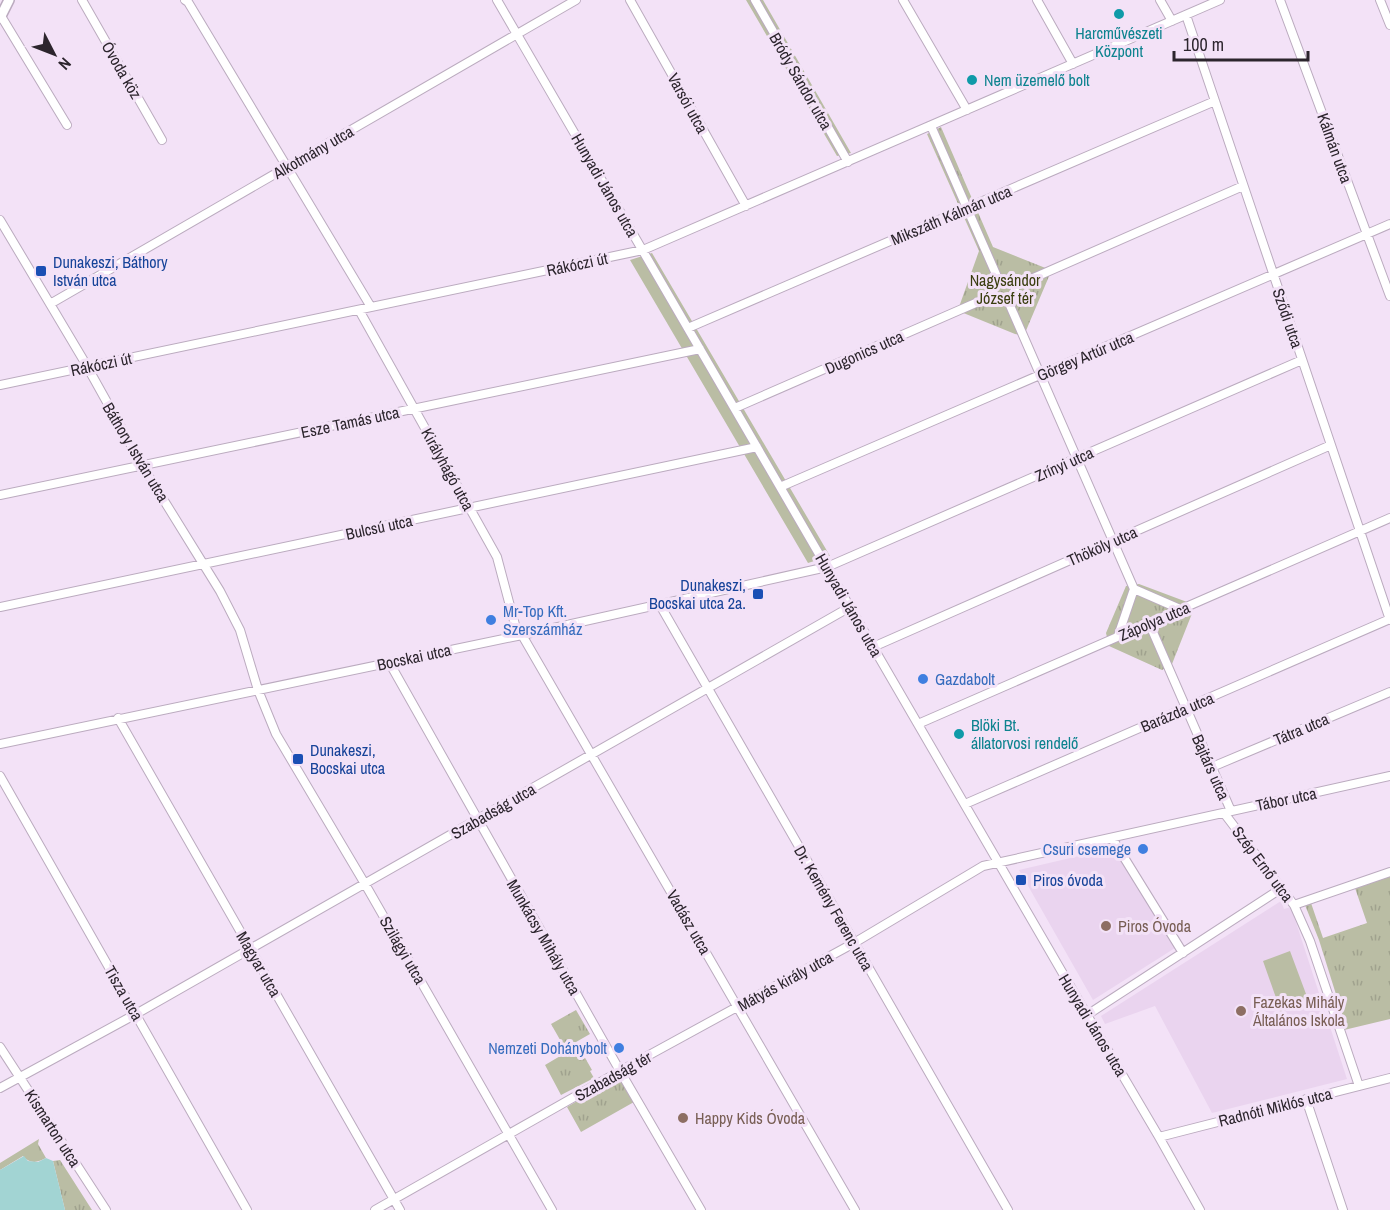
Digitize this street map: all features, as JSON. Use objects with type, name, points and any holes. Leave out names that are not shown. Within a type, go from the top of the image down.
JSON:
[{"type":"street","points":[[9,0],[1,17],[67,125]]},
{"type":"street","name":"Óvoda köz","points":[[82,0],[162,140]]},
{"type":"street","name":"Hunyadi János utca","points":[[497,0],[1200,1210]]},
{"type":"street","name":"Alkotmány utca","points":[[50,304],[576,0]]},
{"type":"street","name":"Varsói utca","points":[[630,0],[746,206]]},
{"type":"street","name":"Bródy Sándor utca","points":[[754,0],[848,162]]},
{"type":"street","points":[[903,0],[967,110]]},
{"type":"street","points":[[1037,0],[1073,64]]},
{"type":"street","points":[[1160,0],[1172,21]]},
{"type":"street","name":"Rákóczi út","points":[[0,385],[643,250],[1220,0]]},
{"type":"street","name":"Kálmán utca","points":[[1280,0],[1390,296]]},
{"type":"street","points":[[1380,0],[1390,25]]},
{"type":"street","points":[[188,1],[371,307]]},
{"type":"street","name":"Sződi utca","points":[[1186,15],[1390,620]]},
{"type":"street","name":"Mikszáth Kálmán utca","points":[[688,328],[1215,101]]},
{"type":"street","points":[[931,126],[999,281]]},
{"type":"street","points":[[1015,286],[1244,186]]},
{"type":"street","name":"Báthory István utca","points":[[0,220],[142,465],[204,564],[240,630],[258,690]]},
{"type":"street","name":"Görgey Artúr utca","points":[[780,487],[1390,224]]},
{"type":"street","points":[[1007,280],[1015,286],[1014,296],[1008,301],[998,300],[994,295],[993,288],[999,281],[1007,280]]},
{"type":"street","name":"Dugonics utca","points":[[735,408],[994,295]]},
{"type":"street","points":[[1008,301],[1134,589],[1118,636]]},
{"type":"street","name":"Királyhágó utca","points":[[359,310],[497,557],[520,635]]},
{"type":"street","name":"Esze Tamás utca","points":[[0,495],[700,349]]},
{"type":"street","name":"Zrínyi utca","points":[[827,567],[1302,360]]},
{"type":"street","name":"Thököly utca","points":[[873,647],[1331,445]]},
{"type":"street","name":"Bulcsú utca","points":[[0,607],[757,447]]},
{"type":"street","name":"Zápolya utca","points":[[918,724],[1390,518]]},
{"type":"street","name":"Bocskai utca","points":[[0,744],[520,635],[827,567]]},
{"type":"street","points":[[1134,589],[1180,609]]},
{"type":"street","name":"Dr. Kemény Ferenc utca","points":[[660,605],[1008,1210]]},
{"type":"street","name":"Szabadság utca","points":[[0,1088],[136,1014],[850,608]]},
{"type":"street","name":"Barázda utca","points":[[964,804],[1390,620]]},
{"type":"street","name":"Bajtárs utca","points":[[1149,623],[1212,767],[1228,812]]},
{"type":"street","name":"Vadász utca","points":[[520,635],[592,755],[855,1210]]},
{"type":"street","name":"Munkácsy Mihály utca","points":[[389,662],[701,1210]]},
{"type":"street","name":"Szilágyi utca","points":[[258,690],[276,734],[552,1210]]},
{"type":"street","name":"Tátra utca","points":[[1212,767],[1390,692]]},
{"type":"street","name":"Magyar utca","points":[[118,718],[400,1210]]},
{"type":"street","name":"Tisza utca","points":[[0,776],[247,1210]]},
{"type":"street","name":"Tábor utca","points":[[999,862],[1390,776]]},
{"type":"street","name":"Szép Ernő utca","points":[[1228,812],[1294,905],[1310,941],[1359,1086]]},
{"type":"street","points":[[1112,838],[1183,952]]},
{"type":"street","name":"Mátyás király utca","points":[[665,1047],[854,943],[983,866],[999,862]]},
{"type":"street","points":[[1294,905],[1390,872]]},
{"type":"street","points":[[1087,1016],[1282,888]]},
{"type":"street","name":"Kismarton utca","points":[[0,1047],[106,1210]]},
{"type":"street","name":"Szabadság tér","points":[[508,1135],[665,1047]]},
{"type":"street","name":"Radnóti Miklós utca","points":[[1159,1137],[1390,1078]]},
{"type":"street","points":[[1306,1100],[1343,1210]]},
{"type":"street","points":[[375,1210],[508,1135]]},
{"type":"shaded area","name":"Piros Óvoda","points":[[1113,848],[1175,948],[1093,1000],[1019,870]]},
{"type":"shaded area","name":"Fazekas Mihály Általános Iskola","points":[[1281,901],[1284,909],[1291,907],[1347,1079],[1212,1113],[1155,1006],[1105,1024],[1101,1016]]},
{"type":"shaded area","points":[[24,1156],[28,1161],[38,1162],[46,1158],[53,1161],[65,1210],[0,1210],[0,1170]]},
{"type":"green space","points":[[746,0],[763,0],[851,153],[837,156]]},
{"type":"green space","name":"Nagysándor József tér","points":[[941,127],[993,247],[1048,269],[1050,274],[1025,333],[1020,335],[961,312],[959,307],[979,251],[927,134]]},
{"type":"green space","points":[[652,253],[830,556],[808,563],[630,260]]},
{"type":"green space","points":[[1139,584],[1187,602],[1193,611],[1172,664],[1162,670],[1109,646],[1106,633],[1126,586]]},
{"type":"green space","points":[[1390,875],[1390,1019],[1344,1030],[1341,1021],[1344,1020],[1319,940],[1305,905],[1311,903],[1323,938],[1367,923],[1355,888]]},
{"type":"green space","points":[[1290,951],[1309,1002],[1281,1012],[1263,961]]},
{"type":"green space","points":[[576,1010],[590,1034],[576,1042],[594,1078],[561,1095],[545,1065],[567,1052],[551,1024]]},
{"type":"green space","points":[[613,1080],[622,1083],[634,1102],[581,1132],[567,1107]]},
{"type":"green space","points":[[39,1139],[38,1144],[46,1158],[34,1162],[23,1156],[0,1170],[0,1163]]},
{"type":"green space","points":[[60,1160],[92,1210],[65,1210],[53,1161]]},
{"type":"place","name":"Harcművészeti Központ","points":[[1119,14]]},
{"type":"place","name":"Nem üzemelő bolt","points":[[972,80]]},
{"type":"place","name":"Dunakeszi, Báthory István utca","points":[[41,271]]},
{"type":"place","name":"Dunakeszi, Bocskai utca 2a.","points":[[758,594]]},
{"type":"place","name":"Mr-Top Kft. Szerszámház","points":[[491,620]]},
{"type":"place","name":"Gazdabolt","points":[[923,679]]},
{"type":"place","name":"Blöki Bt. állatorvosi rendelő","points":[[959,734]]},
{"type":"place","name":"Dunakeszi, Bocskai utca","points":[[298,759]]},
{"type":"place","name":"Csuri csemege","points":[[1143,849]]},
{"type":"place","name":"Piros óvoda","points":[[1021,880]]},
{"type":"place","name":"Piros Óvoda","points":[[1106,926]]},
{"type":"place","name":"Fazekas Mihály Általános Iskola","points":[[1241,1011]]},
{"type":"place","name":"Nemzeti Dohánybolt","points":[[619,1048]]},
{"type":"place","name":"Happy Kids Óvoda","points":[[683,1118]]}]
